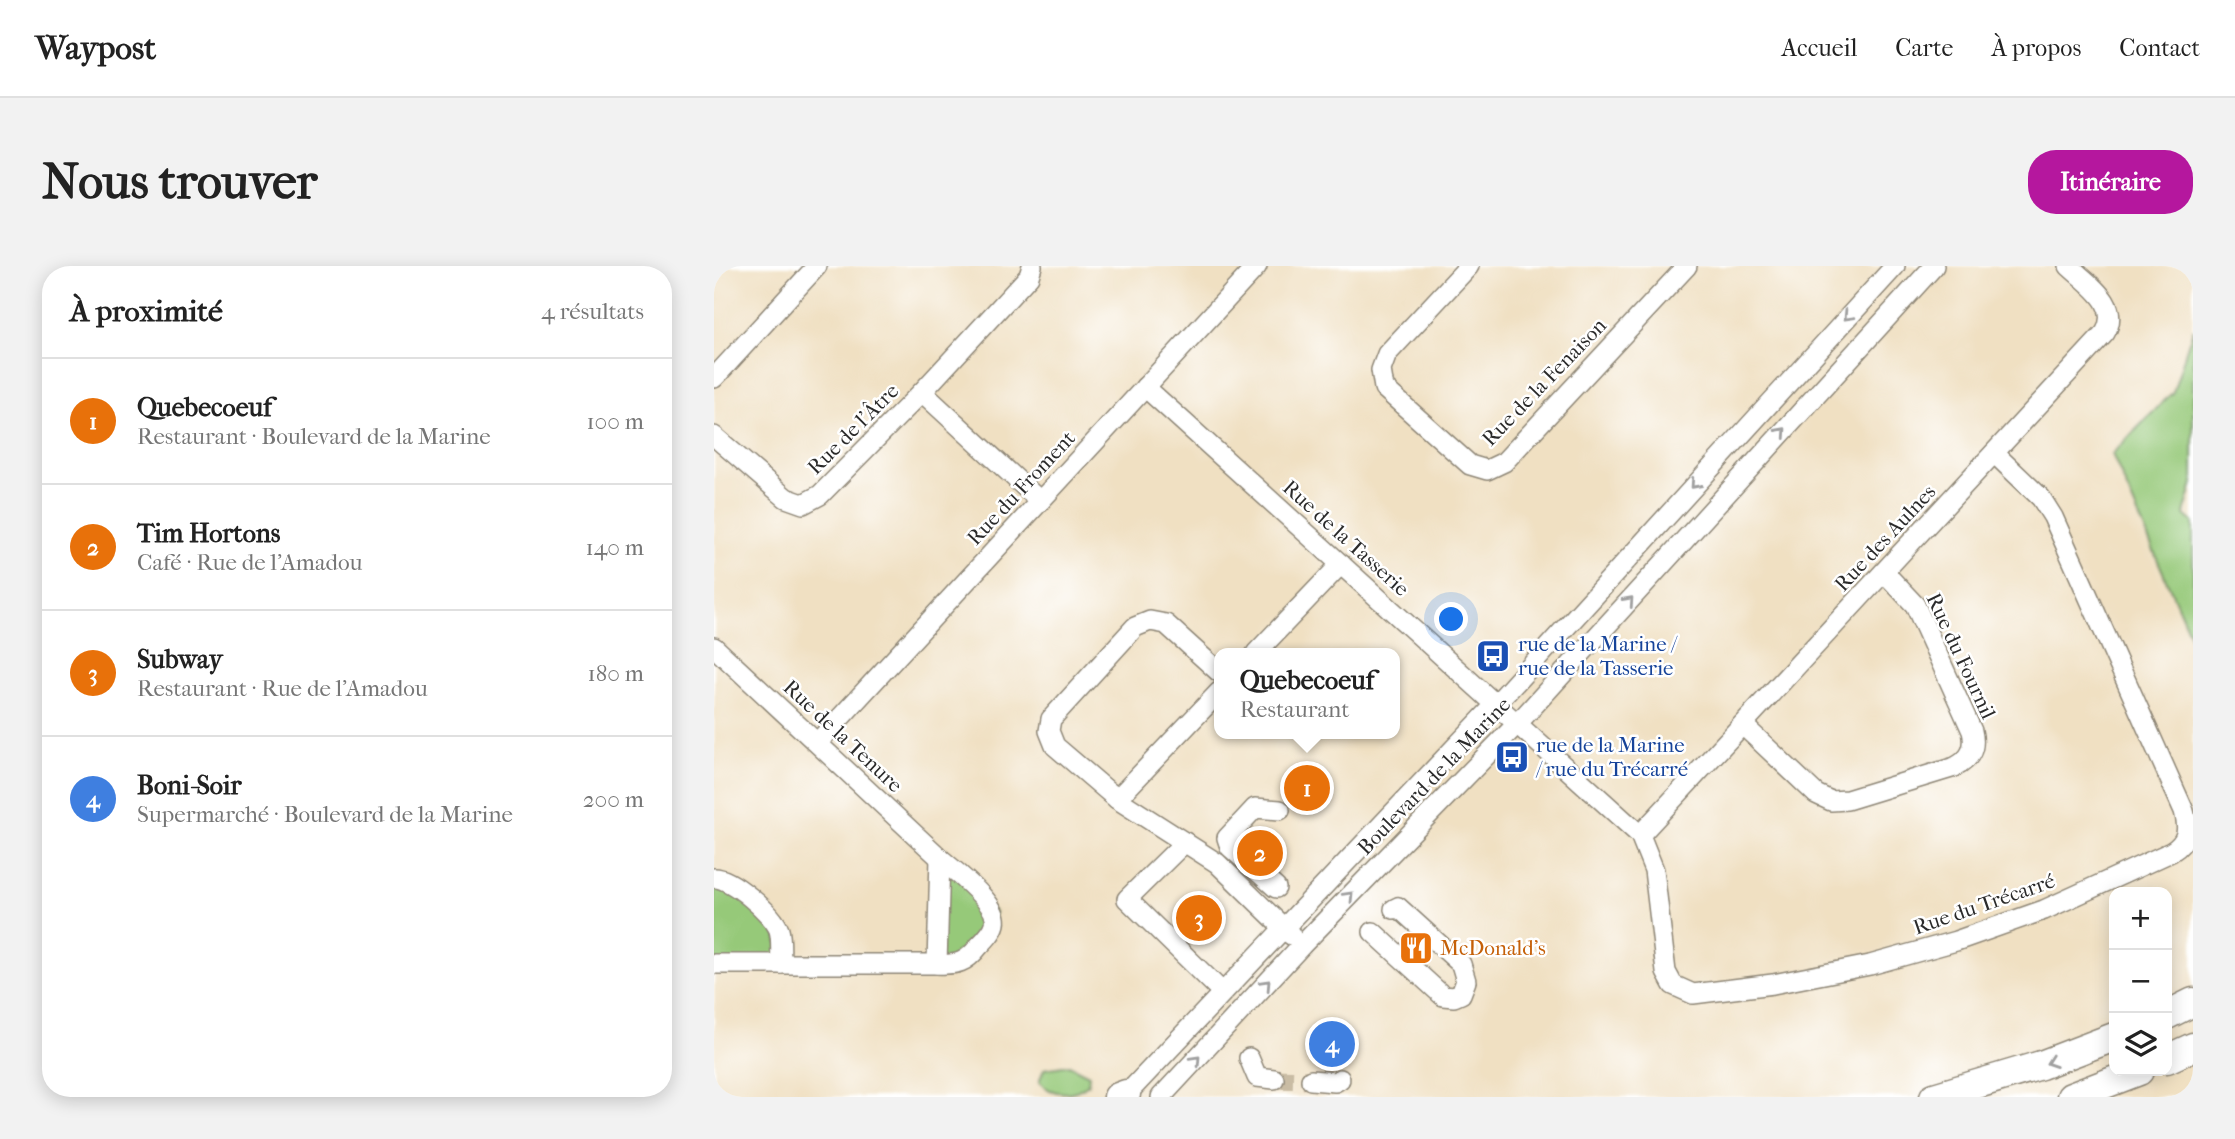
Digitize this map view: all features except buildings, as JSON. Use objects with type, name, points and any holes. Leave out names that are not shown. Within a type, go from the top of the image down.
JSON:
[{"type":"highway","points":[[2169,1013],[2193,1002]]},
{"type":"highway","points":[[1934,1097],[2041,1065],[2109,1039]]},
{"type":"highway","points":[[2172,1057],[2193,1047]]},
{"type":"highway","points":[[2071,1097],[2126,1076]]},
{"type":"street","points":[[714,378],[817,266]]},
{"type":"street","name":"Rue de l'Âtre","points":[[714,436],[786,498],[803,504],[820,495],[922,392],[1029,276],[1032,266]]},
{"type":"street","name":"Rue du Froment","points":[[818,742],[1256,266]]},
{"type":"street","name":"Rue de la Fenaison","points":[[1469,266],[1387,354],[1381,370],[1384,387],[1470,465],[1487,470],[1504,461],[1687,266]]},
{"type":"street","name":"Boulevard de la Marine","points":[[1123,1096],[1496,704],[1895,266]]},
{"type":"street","name":"Boulevard de la Marine","points":[[1161,1097],[1302,945],[1517,723],[1934,266]]},
{"type":"street","name":"Rue des Aulnes","points":[[1640,835],[1744,726],[2102,337],[2111,324],[2111,312],[2107,303],[2069,266]]},
{"type":"street","name":"Rue de la Tasserie","points":[[1145,387],[1517,723]]},
{"type":"street","name":"Rue de l'Âtre","points":[[922,392],[1040,501]]},
{"type":"street","name":"Rue du Trécarré","points":[[1517,723],[1640,835],[1654,870],[1666,972],[1679,990],[1693,993],[1773,984],[1870,965],[1956,940],[2044,910],[2171,852],[2181,845],[2187,833],[2184,811],[2053,517],[2040,498],[1994,453]]},
{"type":"street","points":[[1261,648],[1341,564]]},
{"type":"street","name":"Rue du Fournil","points":[[1744,726],[1816,794],[1830,801],[1847,800],[1871,793],[1955,766],[1967,759],[1973,746],[1972,731],[1918,610],[1905,591],[1884,572]]},
{"type":"street","points":[[1214,667],[1166,624],[1150,621],[1135,626],[1051,719],[1049,731],[1055,746],[1117,799],[1217,863],[1302,945]]},
{"type":"street","name":"Rue de la Tenure","points":[[714,647],[988,903],[996,919],[993,930],[969,958],[958,964],[714,964]]},
{"type":"street","points":[[1117,799],[1214,698]]},
{"type":"street","points":[[1276,888],[1230,847],[1227,838],[1255,808],[1280,810]]},
{"type":"street","points":[[1185,842],[1127,899],[1222,992]]},
{"type":"street","points":[[936,964],[940,858]]},
{"type":"street","points":[[714,878],[734,883],[775,923],[780,938],[781,964]]},
{"type":"street","points":[[1373,932],[1443,996],[1454,998],[1461,994],[1466,981],[1461,964],[1398,907],[1394,909]]},
{"type":"street","points":[[1250,1058],[1257,1077],[1274,1079]]},
{"type":"street","points":[[1311,1080],[1335,1082],[1340,1079]]},
{"type":"green space","points":[[2193,329],[2193,483],[2184,514],[2193,522],[2193,642],[2112,454],[2173,392]]},
{"type":"green space","points":[[940,858],[995,913],[969,958],[937,964]]},
{"type":"green space","points":[[714,878],[775,924],[781,964],[714,964]]},
{"type":"green space","points":[[1069,1065],[1089,1075],[1088,1084],[1076,1091],[1063,1093],[1050,1090],[1039,1082],[1044,1069]]},
{"type":"tunnel","points":[[1274,1079],[1311,1080]]},
{"type":"place","name":"rue de la Marine / rue de la Tasserie","points":[[1493,656]]},
{"type":"place","name":"rue de la Marine / rue du Trécarré","points":[[1512,757]]},
{"type":"place","name":"Quebecoeuf","points":[[1307,788]]},
{"type":"place","name":"Tim Hortons","points":[[1260,853]]},
{"type":"place","name":"Subway","points":[[1199,918]]},
{"type":"place","name":"McDonald's","points":[[1416,948]]},
{"type":"place","name":"Boni-Soir","points":[[1332,1044]]}]
